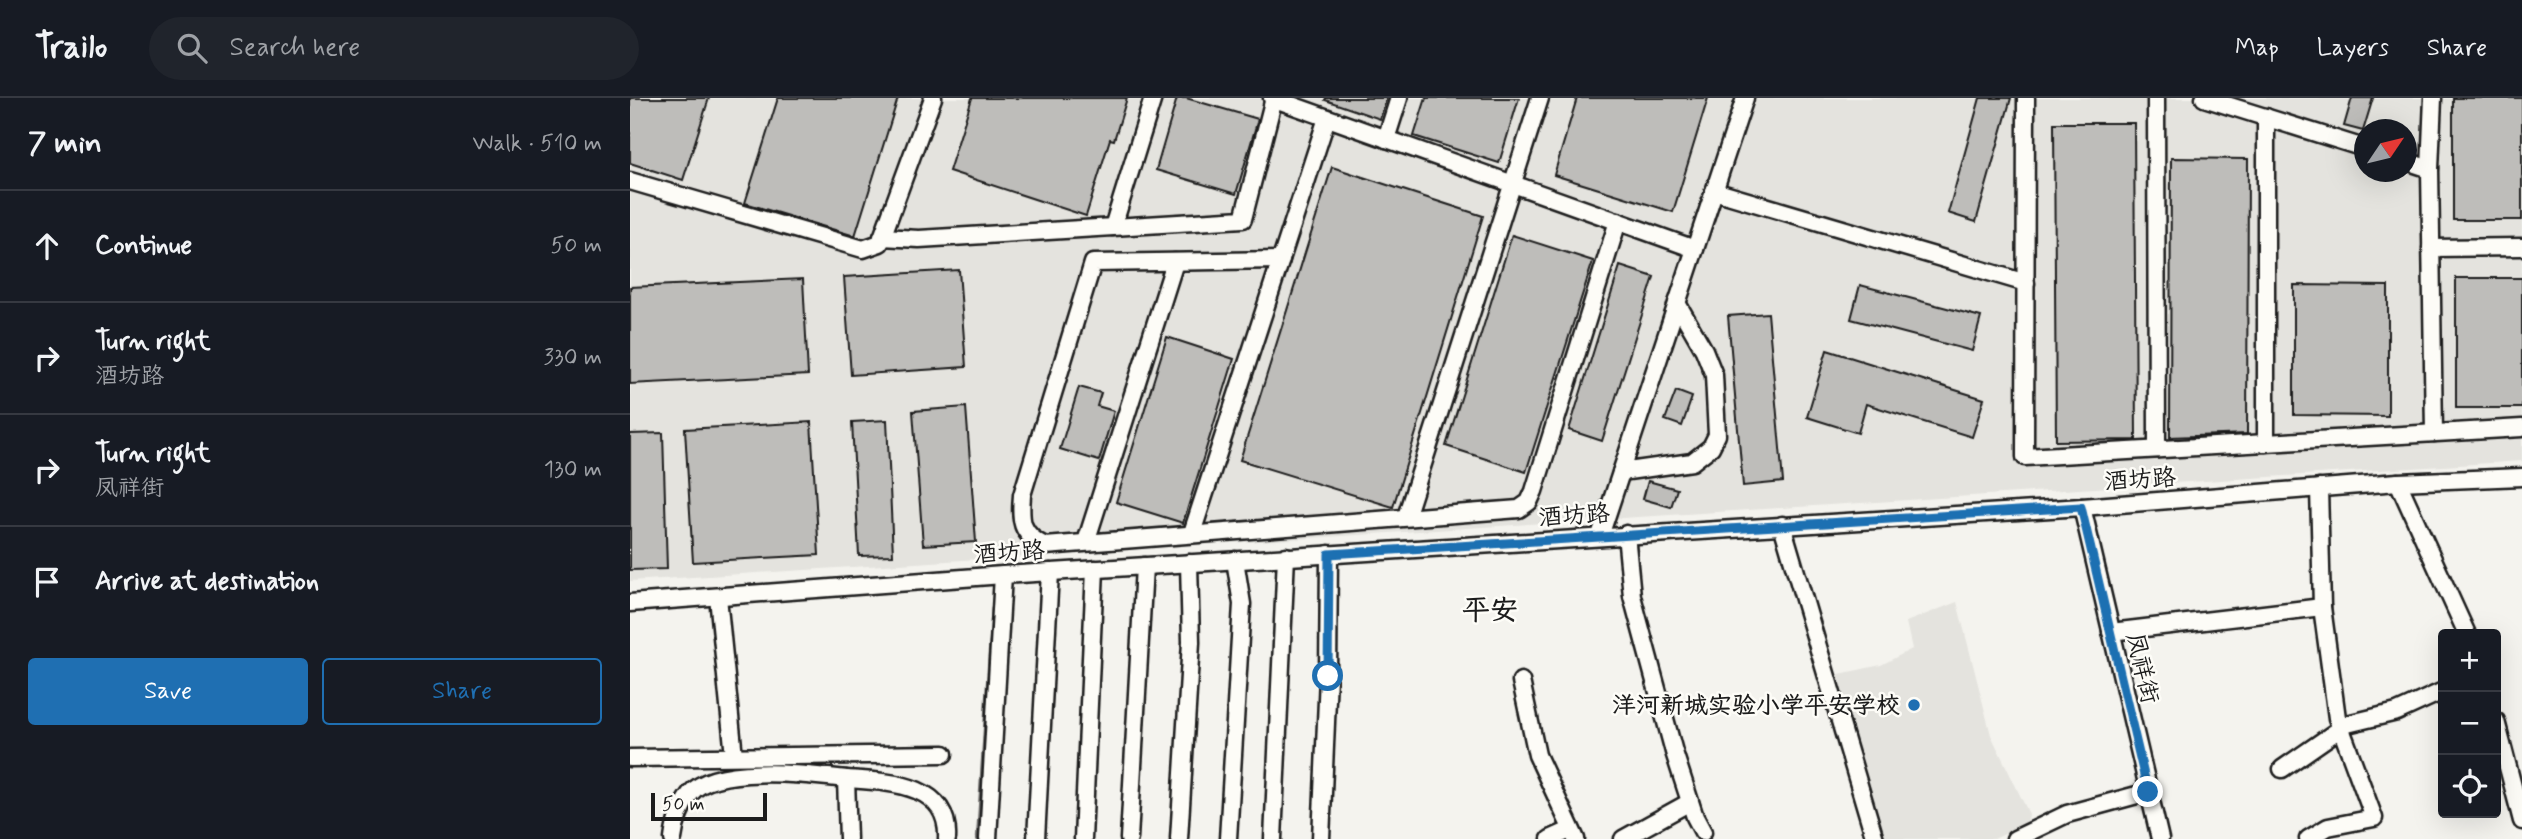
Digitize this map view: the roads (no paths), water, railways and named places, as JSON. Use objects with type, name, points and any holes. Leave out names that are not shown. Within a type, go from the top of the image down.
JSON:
[{"type":"street","points":[[630,181],[863,249],[880,243],[933,98]]},
{"type":"street","points":[[1113,227],[1153,98]]},
{"type":"street","points":[[882,237],[919,239],[1243,219],[1273,98],[1695,249]]},
{"type":"street","points":[[1386,139],[1399,98]]},
{"type":"street","points":[[1406,517],[1540,98]]},
{"type":"street","points":[[1600,536],[1745,98]]},
{"type":"street","points":[[2026,98],[2025,457],[2522,428]]},
{"type":"street","points":[[2156,98],[2157,449]]},
{"type":"street","points":[[2204,98],[2354,145]]},
{"type":"street","points":[[2433,98],[2430,169],[2434,433]]},
{"type":"street","points":[[2266,117],[2266,443]]},
{"type":"street","points":[[1192,533],[1327,118]]},
{"type":"street","points":[[2417,165],[2430,169]]},
{"type":"street","points":[[1714,191],[2025,283]]},
{"type":"street","points":[[1281,260],[1094,263],[1022,495],[1022,525],[1032,540],[1045,546],[1519,509],[1529,502],[1534,491],[1618,222]]},
{"type":"street","points":[[2431,248],[2522,247]]},
{"type":"street","points":[[1086,542],[1175,262]]},
{"type":"street","points":[[1621,472],[1692,462],[1711,447],[1717,435],[1714,375],[1704,350],[1677,303]]},
{"type":"street","name":"酒坊路","points":[[630,603],[1286,556],[2081,507],[2398,482],[2522,477]]},
{"type":"street","points":[[2398,482],[2465,629]]},
{"type":"street","points":[[2308,839],[2328,827],[2374,818],[2337,718],[2322,607],[2319,488]]},
{"type":"street","name":"凤祥街","points":[[2081,507],[2160,839]]},
{"type":"street","points":[[1782,525],[1875,839]]},
{"type":"street","points":[[1626,534],[1632,596],[1689,802],[1703,832]]},
{"type":"street","points":[[1321,839],[1328,676],[1329,554]]},
{"type":"street","points":[[1273,839],[1286,556]]},
{"type":"street","points":[[1228,839],[1242,604],[1235,560]]},
{"type":"street","points":[[1179,839],[1191,642],[1189,563]]},
{"type":"street","points":[[1129,839],[1144,566]]},
{"type":"street","points":[[1083,839],[1095,569]]},
{"type":"street","points":[[1036,839],[1050,572]]},
{"type":"street","points":[[988,839],[1003,575]]},
{"type":"street","points":[[718,597],[734,756]]},
{"type":"street","points":[[2111,632],[2322,607]]},
{"type":"street","points":[[1521,681],[1537,755],[1573,834],[1550,839]]},
{"type":"street","points":[[2282,769],[2347,724],[2397,712],[2441,692]]},
{"type":"street","points":[[2501,740],[2522,821]]},
{"type":"street","points":[[630,758],[944,754]]},
{"type":"street","points":[[673,839],[675,822],[691,792],[715,778],[784,772],[899,783],[918,790],[938,805],[948,825],[947,839]]},
{"type":"street","points":[[846,779],[848,839]]},
{"type":"street","points":[[2015,839],[2067,814],[2148,792]]},
{"type":"street","points":[[1623,839],[1689,802]]},
{"type":"waterway","points":[[978,839],[993,607]]},
{"type":"place","name":"洋河新城实验小学平安学校","points":[[1914,705]]},
{"type":"district","name":"平安","points":[[1490,609]]}]
